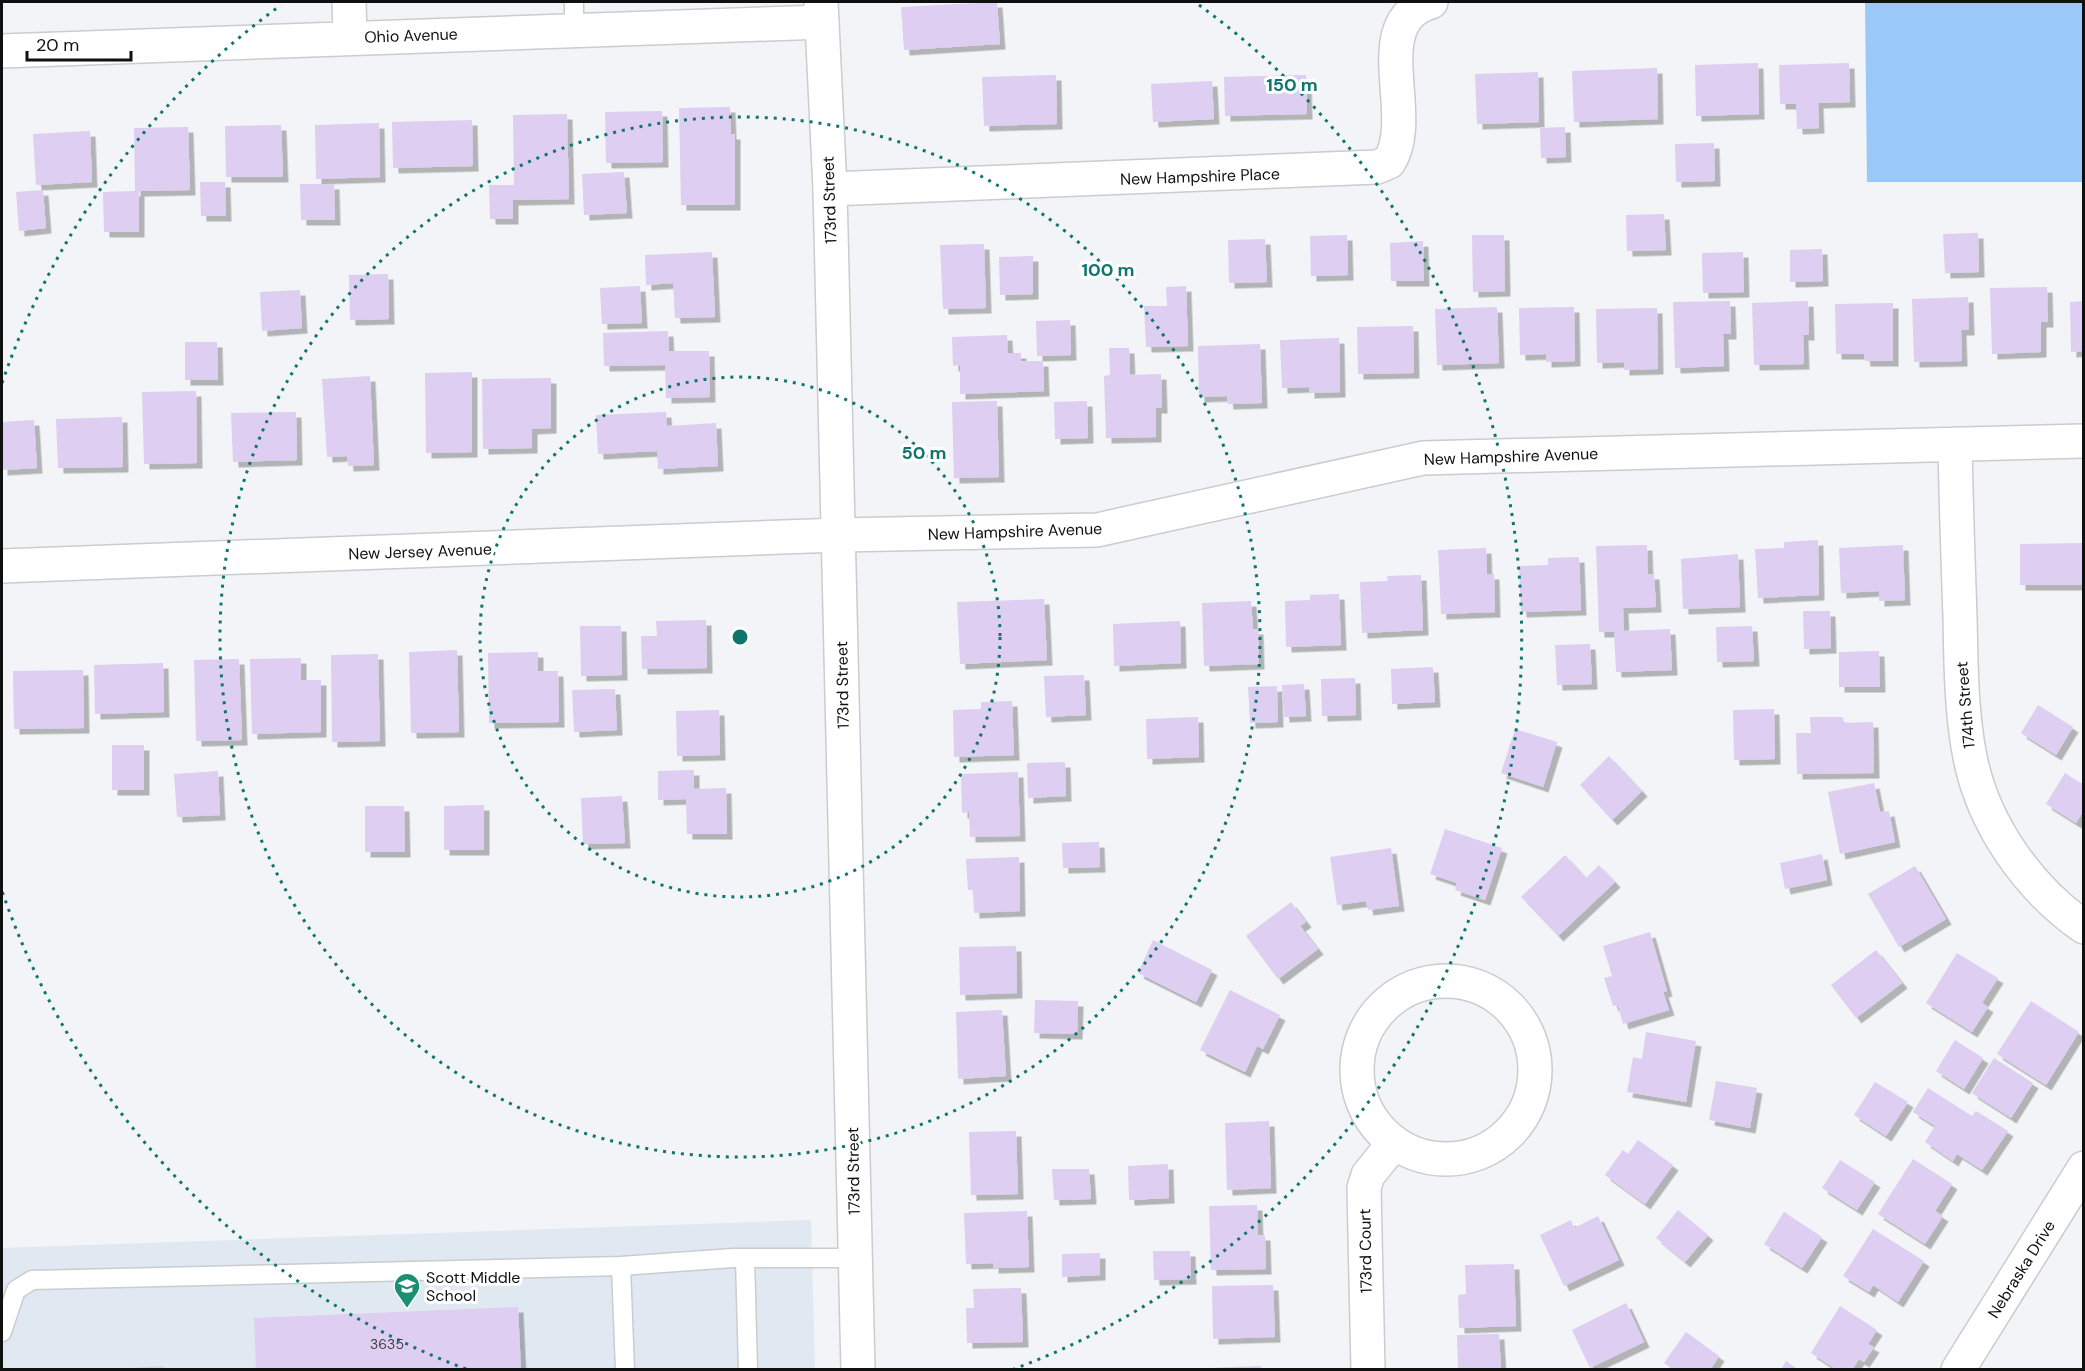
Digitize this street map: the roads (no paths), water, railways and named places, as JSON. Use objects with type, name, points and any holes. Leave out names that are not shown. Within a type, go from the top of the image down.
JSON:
[{"type":"street","points":[[350,2],[350,37]]},
{"type":"street","name":"New Hampshire Place","points":[[830,189],[1360,170],[1377,167],[1389,162],[1398,142],[1396,52],[1399,30],[1406,15],[1422,3]]},
{"type":"street","name":"Ohio Avenue","points":[[2,51],[350,37],[574,16],[821,12]]},
{"type":"street","name":"173rd Street","points":[[821,12],[830,189],[858,1370]]},
{"type":"street","name":"New Hampshire Avenue","points":[[839,536],[1097,530],[1423,458],[2084,441]]},
{"type":"street","name":"174th Street","points":[[1955,444],[1962,689],[1970,758],[1983,804],[2006,847],[2037,885],[2084,927]]},
{"type":"street","name":"New Jersey Avenue","points":[[2,566],[839,536]]},
{"type":"street","points":[[1436,981],[1466,982],[1494,994],[1516,1013],[1530,1038],[1536,1066],[1533,1094],[1520,1120],[1501,1141],[1476,1155],[1448,1160],[1420,1156],[1394,1143],[1373,1121],[1360,1093],[1357,1063],[1365,1033],[1382,1008],[1406,989],[1436,981]]},
{"type":"street","name":"173rd Court","points":[[1368,1370],[1364,1188],[1368,1175],[1394,1143]]},
{"type":"street","name":"Nebraska Drive","points":[[1958,1370],[2084,1168]]},
{"type":"lane","points":[[745,1258],[748,1370]]},
{"type":"lane","points":[[2,1332],[16,1290],[32,1280],[621,1266],[745,1258],[855,1258]]},
{"type":"lane","points":[[621,1266],[625,1370]]},
{"type":"place","name":"Scott Middle School","points":[[407,1309]]}]
